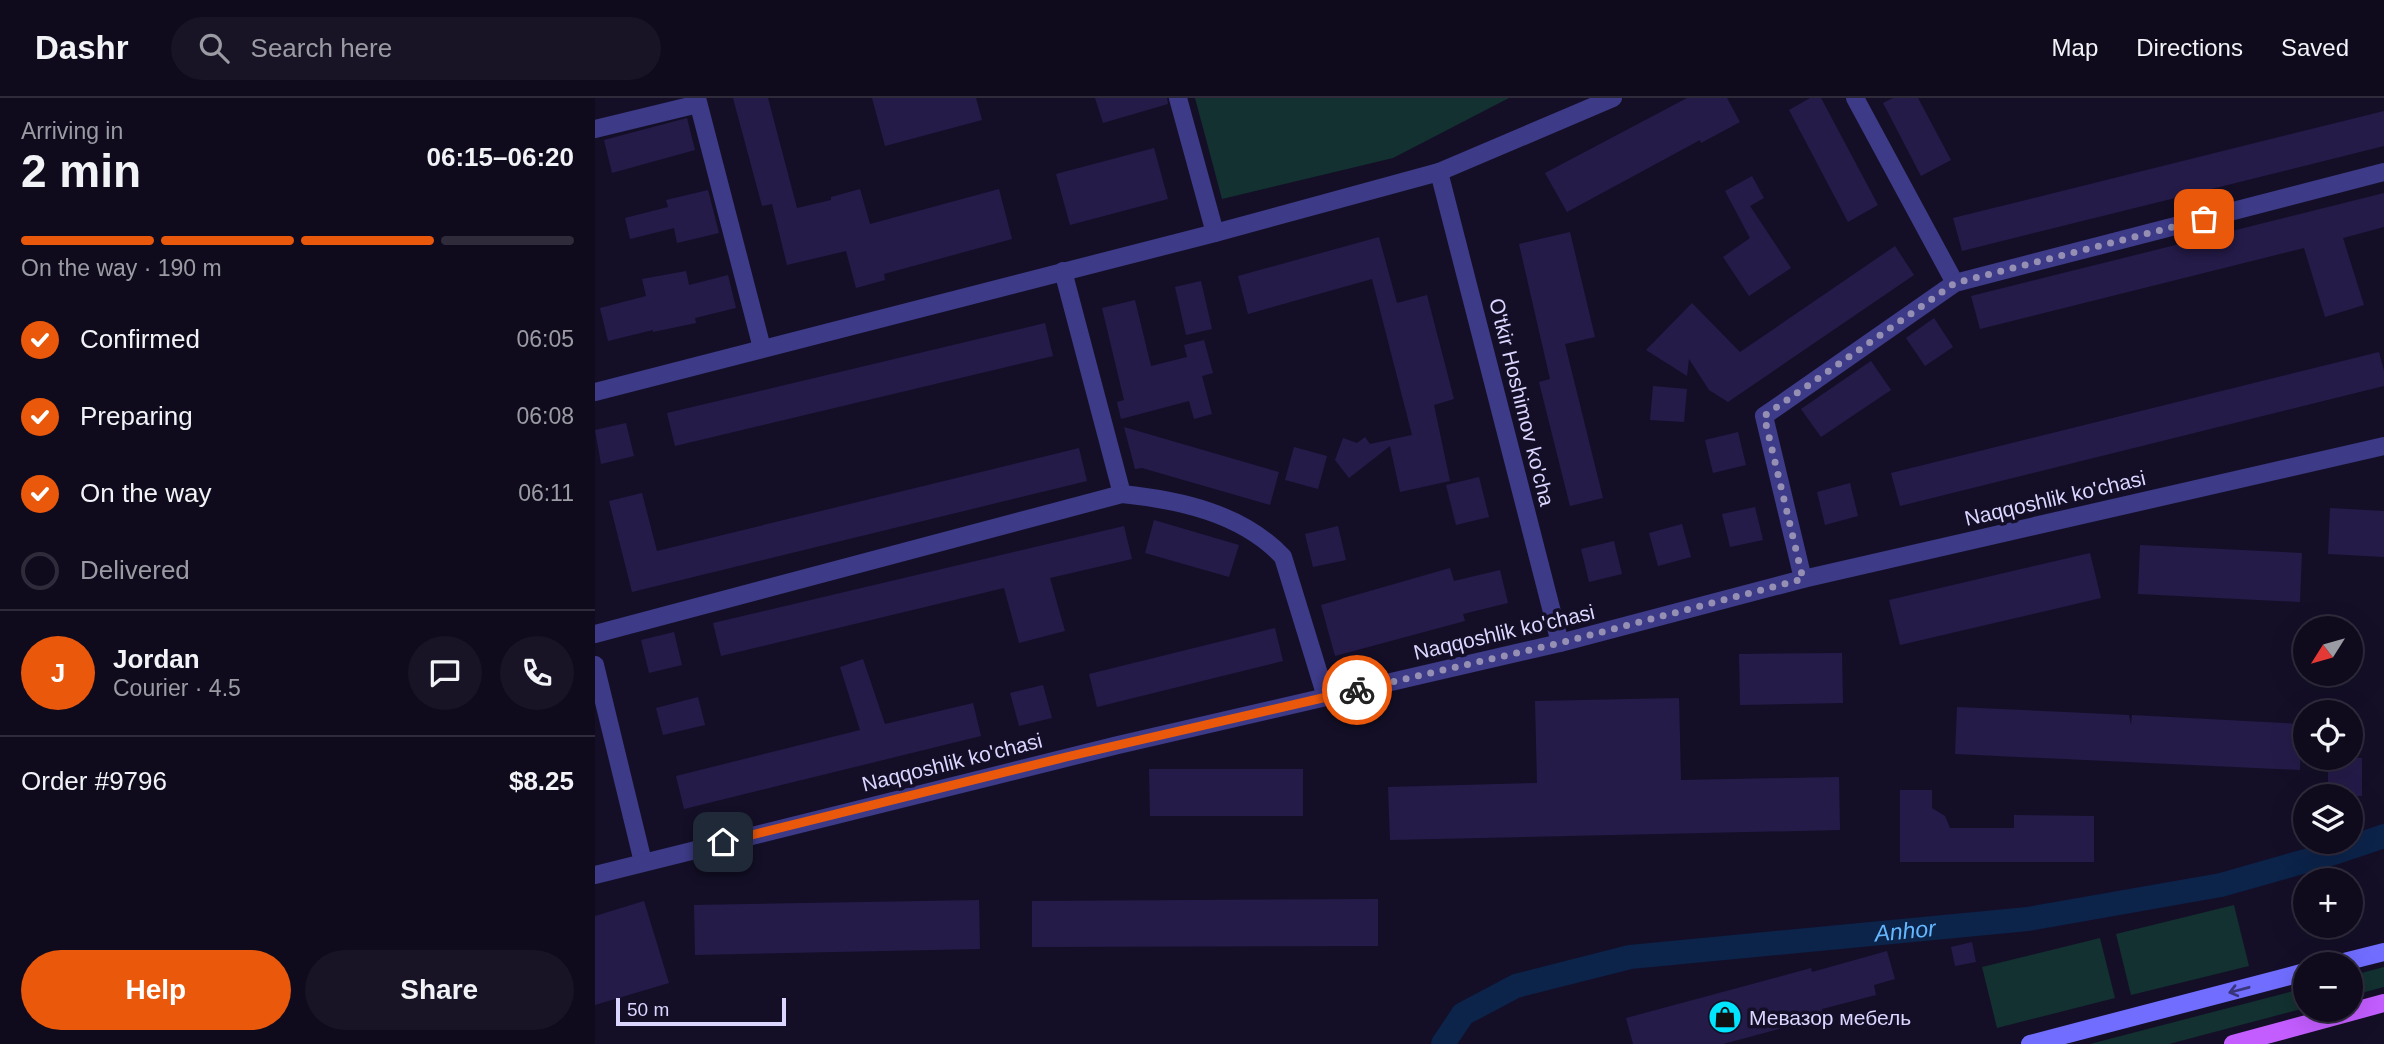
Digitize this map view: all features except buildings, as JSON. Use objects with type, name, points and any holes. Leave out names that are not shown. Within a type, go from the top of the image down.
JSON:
[{"type":"main road","points":[[2233,1044],[2384,1003]]},
{"type":"street","points":[[1178,98],[1215,233]]},
{"type":"street","points":[[595,392],[1215,233],[1439,172],[1613,98]]},
{"type":"street","points":[[1855,98],[1955,283]]},
{"type":"street","points":[[595,129],[698,101],[762,348]]},
{"type":"street","name":"O'tkir Hoshimov ko'cha","points":[[1439,172],[1560,643]]},
{"type":"street","points":[[1803,579],[1764,416],[1955,283],[2384,172]]},
{"type":"street","points":[[1063,271],[1122,494]]},
{"type":"street","name":"Naqqoshlik ko'chasi","points":[[595,874],[989,776],[1560,643],[1803,579],[2384,446]]},
{"type":"street","points":[[595,634],[1122,494],[1188,504],[1253,531],[1270,542],[1283,556],[1326,697]]},
{"type":"street","points":[[595,665],[643,862]]},
{"type":"street","points":[[2363,957],[2384,952]]},
{"type":"street","points":[[2030,1044],[2293,975]]},
{"type":"green space","points":[[1195,98],[1509,98],[1393,158],[1222,199]]},
{"type":"green space","points":[[2234,905],[2249,966],[2131,995],[2116,934]]},
{"type":"green space","points":[[2100,938],[2115,998],[1997,1028],[1982,967]]},
{"type":"green space","points":[[2384,967],[2384,987],[2363,993],[2363,973]]},
{"type":"green space","points":[[2293,991],[2293,1011],[2169,1044],[2090,1044]]},
{"type":"waterway","name":"Anhor","points":[[1443,1044],[1463,1014],[1516,986],[1630,957],[2028,919],[2221,885],[2384,836]]},
{"type":"waterway","name":"Anhor","points":[[1865,936],[1866,941]]},
{"type":"way so far","points":[[1357,690],[1560,643],[1803,579],[1764,416],[1955,283],[2204,219]]},
{"type":"place","name":"Мевазор мебель","points":[[1725,1017]]},
{"type":"route","points":[[723,842],[1066,757],[1357,690]]}]
